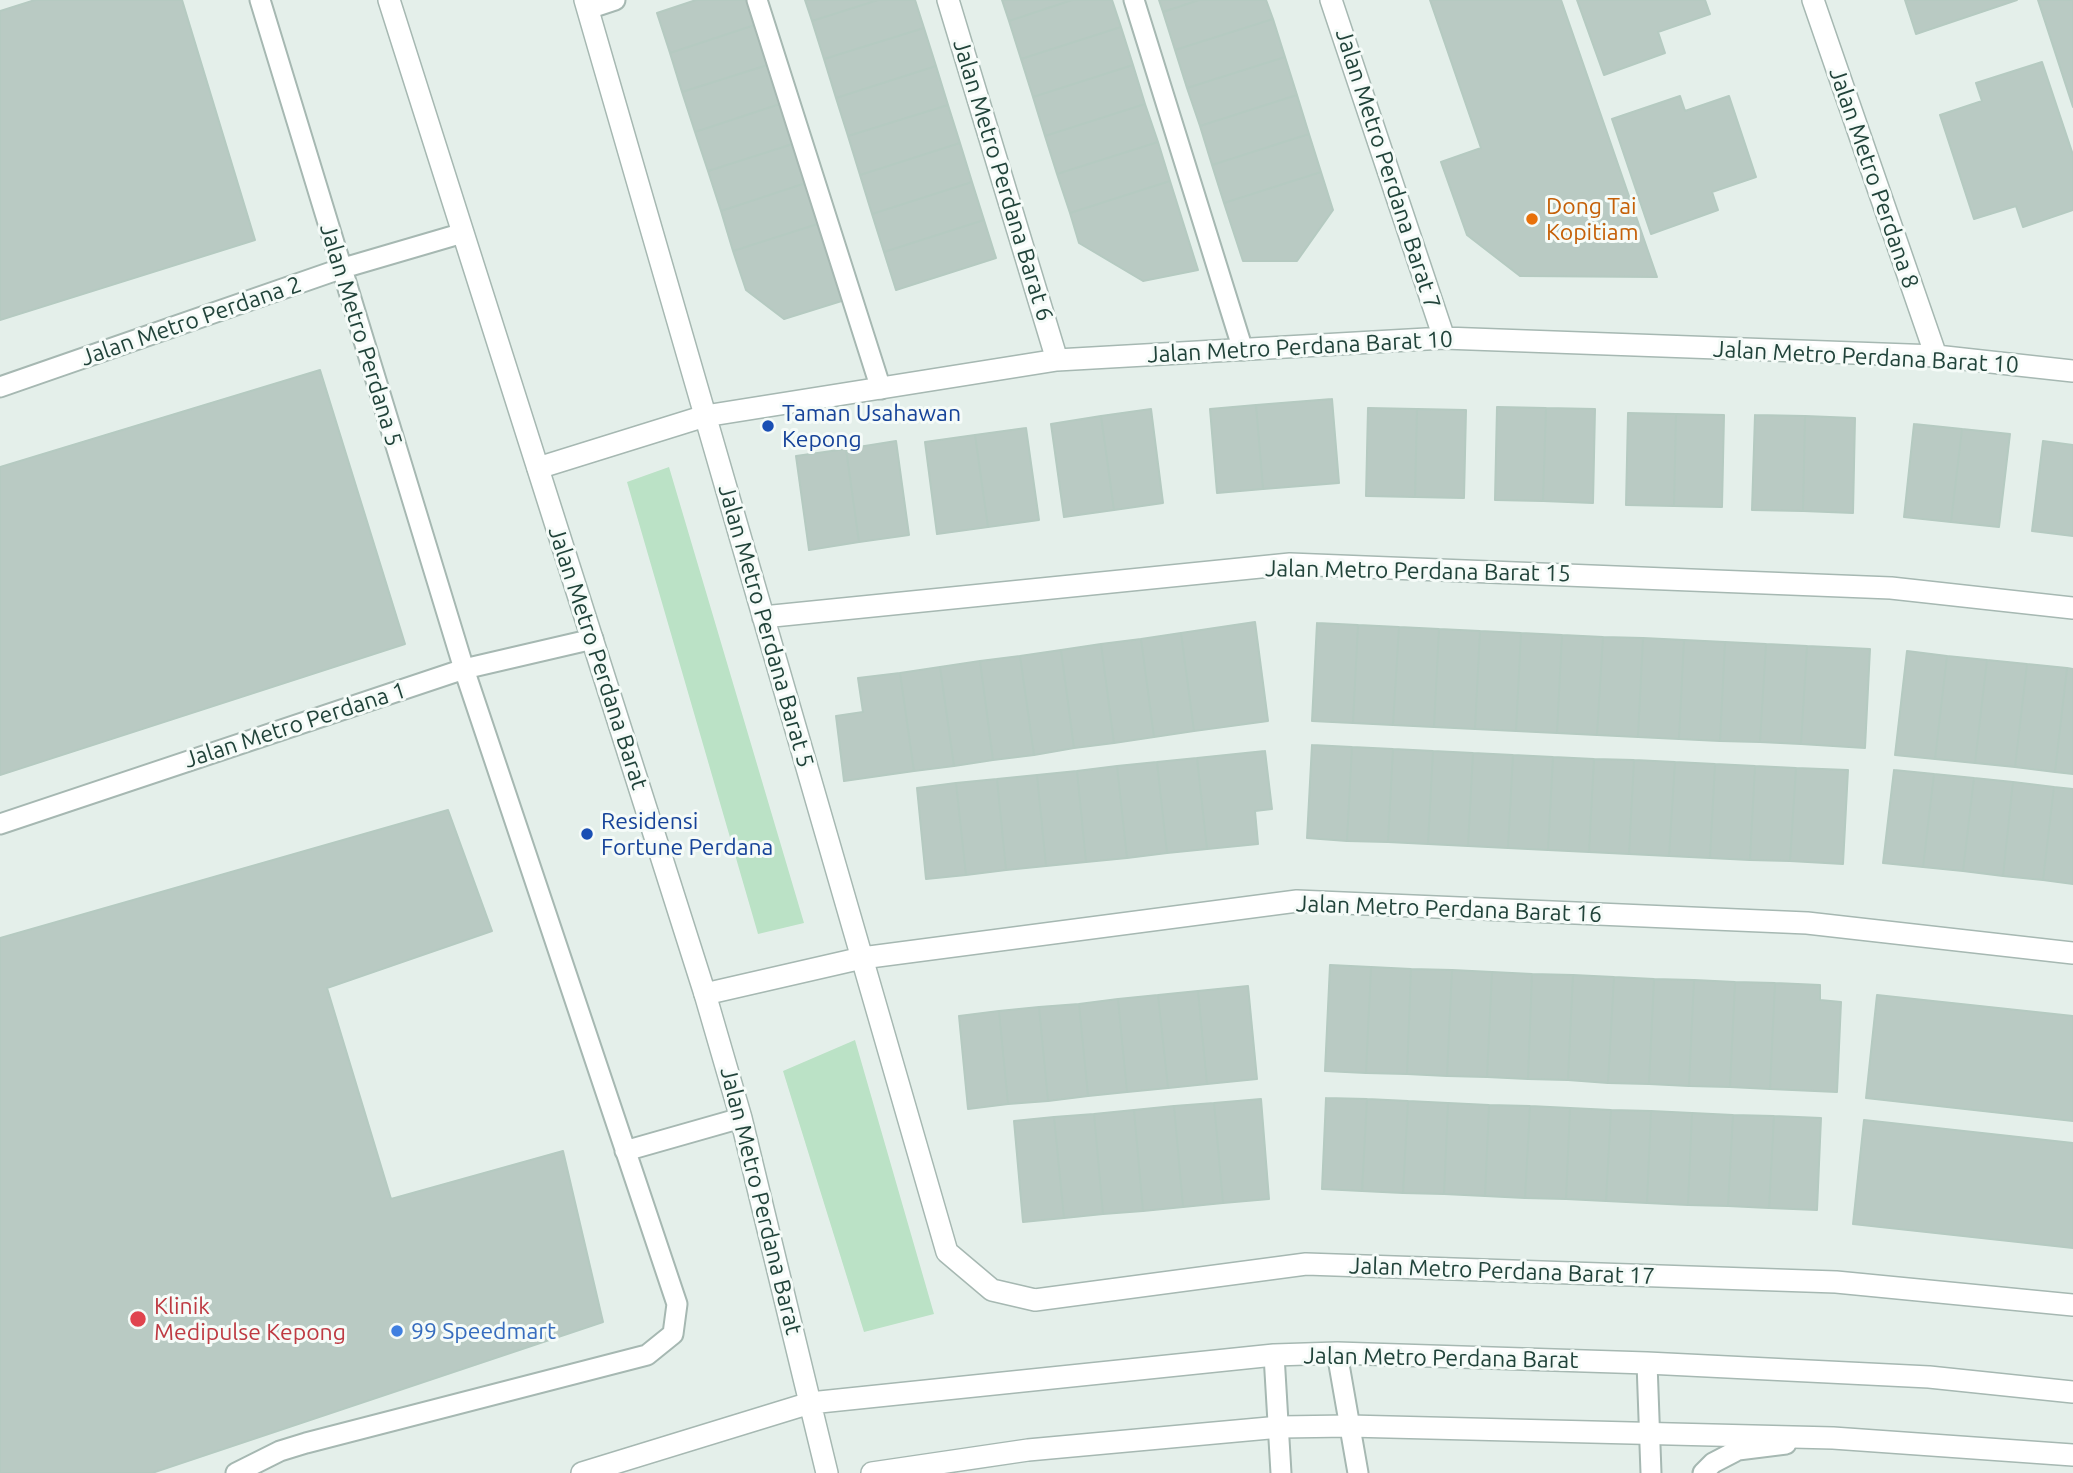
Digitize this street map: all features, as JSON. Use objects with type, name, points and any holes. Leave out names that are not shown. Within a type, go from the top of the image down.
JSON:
[{"type":"street","name":"Jalan Metro Perdana Barat","points":[[389,0],[705,994],[741,1118],[801,1354],[827,1473]]},
{"type":"street","name":"Jalan Metro Perdana Barat 6","points":[[948,0],[1057,360]]},
{"type":"street","name":"Jalan Metro Perdana Barat 7","points":[[1331,0],[1444,338]]},
{"type":"street","name":"Jalan Metro Perdana 8","points":[[1813,0],[1936,356]]},
{"type":"street","name":"Jalan Metro Perdana Barat 5","points":[[586,4],[947,1252]]},
{"type":"street","name":"Jalan Metro Perdana Barat 10","points":[[538,468],[705,416],[1057,360],[1444,338],[1936,356],[2073,371]]},
{"type":"street","name":"Jalan Metro Perdana Barat 15","points":[[763,617],[1290,564],[1891,588],[2073,608]]},
{"type":"street","name":"Jalan Metro Perdana Barat 16","points":[[705,994],[862,958],[1297,901],[1807,923],[2073,953]]},
{"type":"street","name":"Jalan Metro Perdana Barat 17","points":[[947,1252],[992,1290],[1035,1300],[1306,1264],[1836,1282],[2073,1305]]},
{"type":"street","name":"Jalan Metro Perdana Barat","points":[[810,1403],[1273,1355],[1337,1353],[1647,1363],[1929,1377],[2073,1392]]},
{"type":"street","points":[[582,1473],[810,1403]]},
{"type":"street","points":[[872,1473],[1028,1450],[1280,1427],[1349,1426],[1833,1438],[2073,1455]]},
{"type":"lane","name":"Jalan Metro Perdana 5","points":[[236,1473],[280,1451],[306,1443],[646,1355],[673,1334],[677,1304],[464,669],[260,0]]},
{"type":"lane","points":[[586,4],[615,0]]},
{"type":"lane","points":[[757,0],[881,389]]},
{"type":"lane","points":[[1134,0],[1243,350]]},
{"type":"lane","name":"Jalan Metro Perdana 2","points":[[0,387],[340,269],[463,233]]},
{"type":"lane","name":"Jalan Metro Perdana 1","points":[[0,824],[464,669],[593,639]]},
{"type":"lane","points":[[625,1151],[741,1118]]},
{"type":"lane","points":[[1337,1353],[1359,1473]]},
{"type":"lane","points":[[1273,1355],[1280,1427],[1281,1473]]},
{"type":"lane","points":[[1647,1363],[1651,1473]]},
{"type":"lane","points":[[1703,1473],[1713,1463],[1738,1450],[1833,1438]]},
{"type":"green space","points":[[669,467],[804,923],[758,934],[627,482]]},
{"type":"green space","points":[[855,1040],[934,1314],[864,1332],[783,1071]]},
{"type":"building","points":[[35,0],[182,0],[255,240],[0,320],[0,11]]},
{"type":"building","points":[[696,0],[753,0],[761,23],[670,53],[657,13]]},
{"type":"building","points":[[805,0],[878,0],[812,21]]},
{"type":"building","points":[[878,0],[915,0],[924,28],[824,59],[812,21]]},
{"type":"building","points":[[1002,0],[1072,0],[1009,21]]},
{"type":"building","points":[[1072,0],[1112,0],[1121,27],[1021,59],[1009,21]]},
{"type":"building","points":[[1159,0],[1199,0],[1163,12]]},
{"type":"building","points":[[1199,0],[1266,0],[1273,19],[1175,50],[1163,12]]},
{"type":"building","points":[[1430,0],[1561,0],[1657,277],[1520,276],[1467,235],[1441,162],[1481,148]]},
{"type":"building","points":[[1577,0],[1705,0],[1710,14],[1658,32],[1665,53],[1604,75]]},
{"type":"building","points":[[1905,0],[2017,0],[1916,34]]},
{"type":"building","points":[[2038,0],[2073,0],[2073,107]]},
{"type":"building","points":[[1273,19],[1285,57],[1187,88],[1175,50]]},
{"type":"building","points":[[761,23],[774,63],[682,92],[670,53]]},
{"type":"building","points":[[1121,27],[1133,65],[1033,97],[1021,59]]},
{"type":"building","points":[[924,28],[936,66],[836,98],[824,59]]},
{"type":"building","points":[[1285,57],[1297,95],[1200,126],[1187,88]]},
{"type":"building","points":[[2042,62],[2073,155],[2073,210],[2023,227],[2016,206],[1974,219],[1940,115],[1982,101],[1976,83]]},
{"type":"building","points":[[774,63],[786,102],[695,132],[682,92]]},
{"type":"building","points":[[1133,65],[1145,104],[1045,136],[1033,97]]},
{"type":"building","points":[[936,66],[948,105],[848,136],[836,98]]},
{"type":"building","points":[[1297,95],[1309,134],[1212,165],[1200,126]]},
{"type":"building","points":[[1680,96],[1685,111],[1729,96],[1756,177],[1712,192],[1718,210],[1651,234],[1612,119]]},
{"type":"building","points":[[786,102],[799,142],[708,171],[695,132]]},
{"type":"building","points":[[1145,104],[1158,142],[1057,174],[1045,136]]},
{"type":"building","points":[[948,105],[960,143],[860,175],[848,136]]},
{"type":"building","points":[[1309,134],[1321,172],[1224,203],[1212,165]]},
{"type":"building","points":[[799,142],[812,181],[721,211],[708,171]]},
{"type":"building","points":[[1158,142],[1170,181],[1070,213],[1057,174]]},
{"type":"building","points":[[960,143],[972,182],[872,214],[860,175]]},
{"type":"building","points":[[1321,172],[1333,210],[1297,261],[1243,261],[1224,203]]},
{"type":"building","points":[[812,181],[824,222],[733,251],[721,211]]},
{"type":"building","points":[[1170,181],[1198,270],[1143,281],[1079,243],[1070,213]]},
{"type":"building","points":[[972,182],[984,220],[884,252],[872,214]]},
{"type":"building","points":[[984,220],[996,258],[896,290],[884,252]]},
{"type":"building","points":[[824,222],[848,299],[784,319],[746,290],[733,251]]},
{"type":"building","points":[[320,370],[405,644],[0,775],[0,467]]},
{"type":"building","points":[[1332,399],[1339,483],[1263,489],[1256,405]]},
{"type":"building","points":[[1256,405],[1263,489],[1217,493],[1210,409]]},
{"type":"building","points":[[1497,407],[1546,408],[1543,501],[1495,500]]},
{"type":"building","points":[[1368,408],[1417,409],[1415,497],[1366,496]]},
{"type":"building","points":[[1546,408],[1595,409],[1593,503],[1543,501]]},
{"type":"building","points":[[1151,409],[1163,503],[1114,510],[1101,416]]},
{"type":"building","points":[[1417,409],[1466,410],[1464,498],[1415,497]]},
{"type":"building","points":[[1628,413],[1676,414],[1674,506],[1626,505]]},
{"type":"building","points":[[1676,414],[1724,415],[1722,507],[1674,506]]},
{"type":"building","points":[[1755,415],[1805,416],[1803,511],[1752,510]]},
{"type":"building","points":[[1101,416],[1114,510],[1064,517],[1051,424]]},
{"type":"building","points":[[1805,416],[1855,418],[1853,513],[1803,511]]},
{"type":"building","points":[[1914,424],[1962,429],[1951,522],[1904,517]]},
{"type":"building","points":[[1026,428],[1039,520],[988,527],[975,435]]},
{"type":"building","points":[[1962,429],[2010,434],[1999,527],[1951,522]]},
{"type":"building","points":[[975,435],[988,527],[937,534],[925,442]]},
{"type":"building","points":[[896,441],[909,535],[859,542],[846,449]]},
{"type":"building","points":[[2043,441],[2073,445],[2073,536],[2032,531]]},
{"type":"building","points":[[846,449],[859,542],[809,550],[796,456]]},
{"type":"building","points":[[1255,622],[1268,721],[1194,731],[1181,633]]},
{"type":"building","points":[[1317,623],[1358,625],[1353,723],[1312,721]]},
{"type":"building","points":[[1358,625],[1399,627],[1393,725],[1353,723]]},
{"type":"building","points":[[1399,627],[1439,629],[1434,727],[1393,725]]},
{"type":"building","points":[[1439,629],[1480,631],[1475,729],[1434,727]]},
{"type":"building","points":[[1480,631],[1521,633],[1516,731],[1475,729]]},
{"type":"building","points":[[1181,633],[1194,731],[1154,737],[1141,639]]},
{"type":"building","points":[[1521,633],[1562,635],[1557,733],[1516,731]]},
{"type":"building","points":[[1562,635],[1603,637],[1597,735],[1557,733]]},
{"type":"building","points":[[1603,637],[1643,638],[1638,737],[1597,735]]},
{"type":"building","points":[[1643,638],[1684,640],[1679,739],[1638,737]]},
{"type":"building","points":[[1141,639],[1154,737],[1114,743],[1101,644]]},
{"type":"building","points":[[1684,640],[1725,642],[1720,741],[1679,739]]},
{"type":"building","points":[[1725,642],[1766,644],[1760,742],[1720,741]]},
{"type":"building","points":[[1101,644],[1114,743],[1074,748],[1061,650]]},
{"type":"building","points":[[1766,644],[1807,646],[1801,744],[1760,742]]},
{"type":"building","points":[[1807,646],[1870,649],[1865,748],[1801,744]]},
{"type":"building","points":[[1061,650],[1074,748],[1034,755],[1020,656]]},
{"type":"building","points":[[1907,651],[1947,656],[1935,759],[1895,755]]},
{"type":"building","points":[[1020,656],[1034,755],[993,760],[980,661]]},
{"type":"building","points":[[1947,656],[1987,660],[1975,763],[1935,759]]},
{"type":"building","points":[[1987,660],[2027,664],[2015,767],[1975,763]]},
{"type":"building","points":[[980,661],[993,760],[954,766],[940,667]]},
{"type":"building","points":[[2027,664],[2067,668],[2055,772],[2015,767]]},
{"type":"building","points":[[940,667],[954,766],[914,771],[900,673]]},
{"type":"building","points":[[2067,668],[2073,669],[2073,774],[2055,772]]},
{"type":"building","points":[[900,673],[914,771],[844,781],[836,716],[863,712],[858,678]]},
{"type":"building","points":[[1312,745],[1352,747],[1347,841],[1307,838]]},
{"type":"building","points":[[1352,747],[1393,749],[1388,842],[1347,841]]},
{"type":"building","points":[[1393,749],[1433,751],[1428,844],[1388,842]]},
{"type":"building","points":[[1265,751],[1272,809],[1255,811],[1258,844],[1207,849],[1197,758]]},
{"type":"building","points":[[1433,751],[1473,753],[1468,846],[1428,844]]},
{"type":"building","points":[[1473,753],[1513,755],[1508,848],[1468,846]]},
{"type":"building","points":[[1513,755],[1553,757],[1548,850],[1508,848]]},
{"type":"building","points":[[1553,757],[1594,759],[1589,852],[1548,850]]},
{"type":"building","points":[[1197,758],[1207,849],[1167,853],[1157,762]]},
{"type":"building","points":[[1594,759],[1634,760],[1629,854],[1589,852]]},
{"type":"building","points":[[1634,760],[1675,762],[1669,856],[1629,854]]},
{"type":"building","points":[[1157,762],[1167,853],[1127,858],[1117,766]]},
{"type":"building","points":[[1675,762],[1715,764],[1710,858],[1669,856]]},
{"type":"building","points":[[1715,764],[1755,766],[1750,860],[1710,858]]},
{"type":"building","points":[[1117,766],[1127,858],[1086,862],[1077,771]]},
{"type":"building","points":[[1755,766],[1796,768],[1790,861],[1750,860]]},
{"type":"building","points":[[1796,768],[1848,770],[1843,864],[1790,861]]},
{"type":"building","points":[[1894,770],[1934,774],[1923,867],[1883,863]]},
{"type":"building","points":[[1077,771],[1086,862],[1046,866],[1037,775]]},
{"type":"building","points":[[1934,774],[1974,778],[1963,871],[1923,867]]},
{"type":"building","points":[[1037,775],[1046,866],[1006,870],[997,779]]},
{"type":"building","points":[[1974,778],[2013,782],[2003,876],[1963,871]]},
{"type":"building","points":[[997,779],[1006,870],[966,875],[956,783]]},
{"type":"building","points":[[2013,782],[2054,787],[2043,880],[2003,876]]},
{"type":"building","points":[[956,783],[966,875],[926,879],[917,788]]},
{"type":"building","points":[[2054,787],[2073,789],[2073,884],[2043,880]]},
{"type":"building","points":[[448,810],[492,931],[327,988],[391,1199],[563,1151],[603,1322],[152,1473],[0,1473],[0,938]]},
{"type":"building","points":[[1330,965],[1371,967],[1366,1073],[1325,1071]]},
{"type":"building","points":[[1371,967],[1411,969],[1407,1074],[1366,1073]]},
{"type":"building","points":[[1411,969],[1452,970],[1447,1076],[1407,1074]]},
{"type":"building","points":[[1452,970],[1492,972],[1487,1077],[1447,1076]]},
{"type":"building","points":[[1492,972],[1532,974],[1528,1079],[1487,1077]]},
{"type":"building","points":[[1532,974],[1573,975],[1568,1080],[1528,1079]]},
{"type":"building","points":[[1573,975],[1614,977],[1608,1083],[1568,1080]]},
{"type":"building","points":[[1614,977],[1654,979],[1649,1084],[1608,1083]]},
{"type":"building","points":[[1654,979],[1694,980],[1689,1086],[1649,1084]]},
{"type":"building","points":[[1694,980],[1735,982],[1730,1087],[1689,1086]]},
{"type":"building","points":[[1735,982],[1775,983],[1770,1089],[1730,1087]]},
{"type":"building","points":[[1775,983],[1820,985],[1820,1000],[1841,1002],[1837,1092],[1770,1089]]},
{"type":"building","points":[[1248,986],[1257,1079],[1207,1084],[1198,991]]},
{"type":"building","points":[[1198,991],[1207,1084],[1168,1088],[1158,995]]},
{"type":"building","points":[[1158,995],[1168,1088],[1127,1092],[1118,999]]},
{"type":"building","points":[[1877,995],[2073,1016],[2073,1121],[1866,1098]]},
{"type":"building","points":[[1118,999],[1127,1092],[1088,1096],[1079,1004]]},
{"type":"building","points":[[1079,1004],[1088,1096],[1048,1101],[1039,1007]]},
{"type":"building","points":[[1039,1007],[1048,1101],[1008,1104],[999,1011]]},
{"type":"building","points":[[999,1011],[1008,1104],[968,1109],[959,1016]]},
{"type":"building","points":[[1326,1098],[1367,1099],[1362,1191],[1322,1189]]},
{"type":"building","points":[[1261,1099],[1269,1199],[1223,1203],[1214,1103]]},
{"type":"building","points":[[1367,1099],[1408,1101],[1403,1193],[1362,1191]]},
{"type":"building","points":[[1408,1101],[1448,1103],[1444,1194],[1403,1193]]},
{"type":"building","points":[[1214,1103],[1223,1203],[1183,1207],[1174,1106]]},
{"type":"building","points":[[1448,1103],[1489,1105],[1485,1196],[1444,1194]]},
{"type":"building","points":[[1489,1105],[1530,1106],[1525,1198],[1485,1196]]},
{"type":"building","points":[[1174,1106],[1183,1207],[1143,1211],[1134,1110]]},
{"type":"building","points":[[1530,1106],[1570,1108],[1566,1199],[1525,1198]]},
{"type":"building","points":[[1570,1108],[1611,1110],[1606,1201],[1566,1199]]},
{"type":"building","points":[[1134,1110],[1143,1211],[1103,1214],[1094,1114]]},
{"type":"building","points":[[1611,1110],[1651,1111],[1647,1203],[1606,1201]]},
{"type":"building","points":[[1651,1111],[1692,1113],[1688,1205],[1647,1203]]},
{"type":"building","points":[[1692,1113],[1733,1115],[1728,1206],[1688,1205]]},
{"type":"building","points":[[1094,1114],[1103,1214],[1064,1218],[1054,1117]]},
{"type":"building","points":[[1733,1115],[1774,1116],[1769,1208],[1728,1206]]},
{"type":"building","points":[[1774,1116],[1821,1118],[1817,1210],[1769,1208]]},
{"type":"building","points":[[1054,1117],[1064,1218],[1023,1222],[1014,1121]]},
{"type":"building","points":[[1864,1120],[2073,1143],[2073,1248],[1853,1224]]},
{"type":"place","name":"Dong Tai Kopitiam","points":[[1532,219]]},
{"type":"place","name":"Taman Usahawan Kepong","points":[[768,426]]},
{"type":"place","name":"Residensi Fortune Perdana","points":[[587,834]]},
{"type":"place","name":"Klinik Medipulse Kepong","points":[[138,1319]]},
{"type":"place","name":"99 Speedmart","points":[[397,1331]]}]
